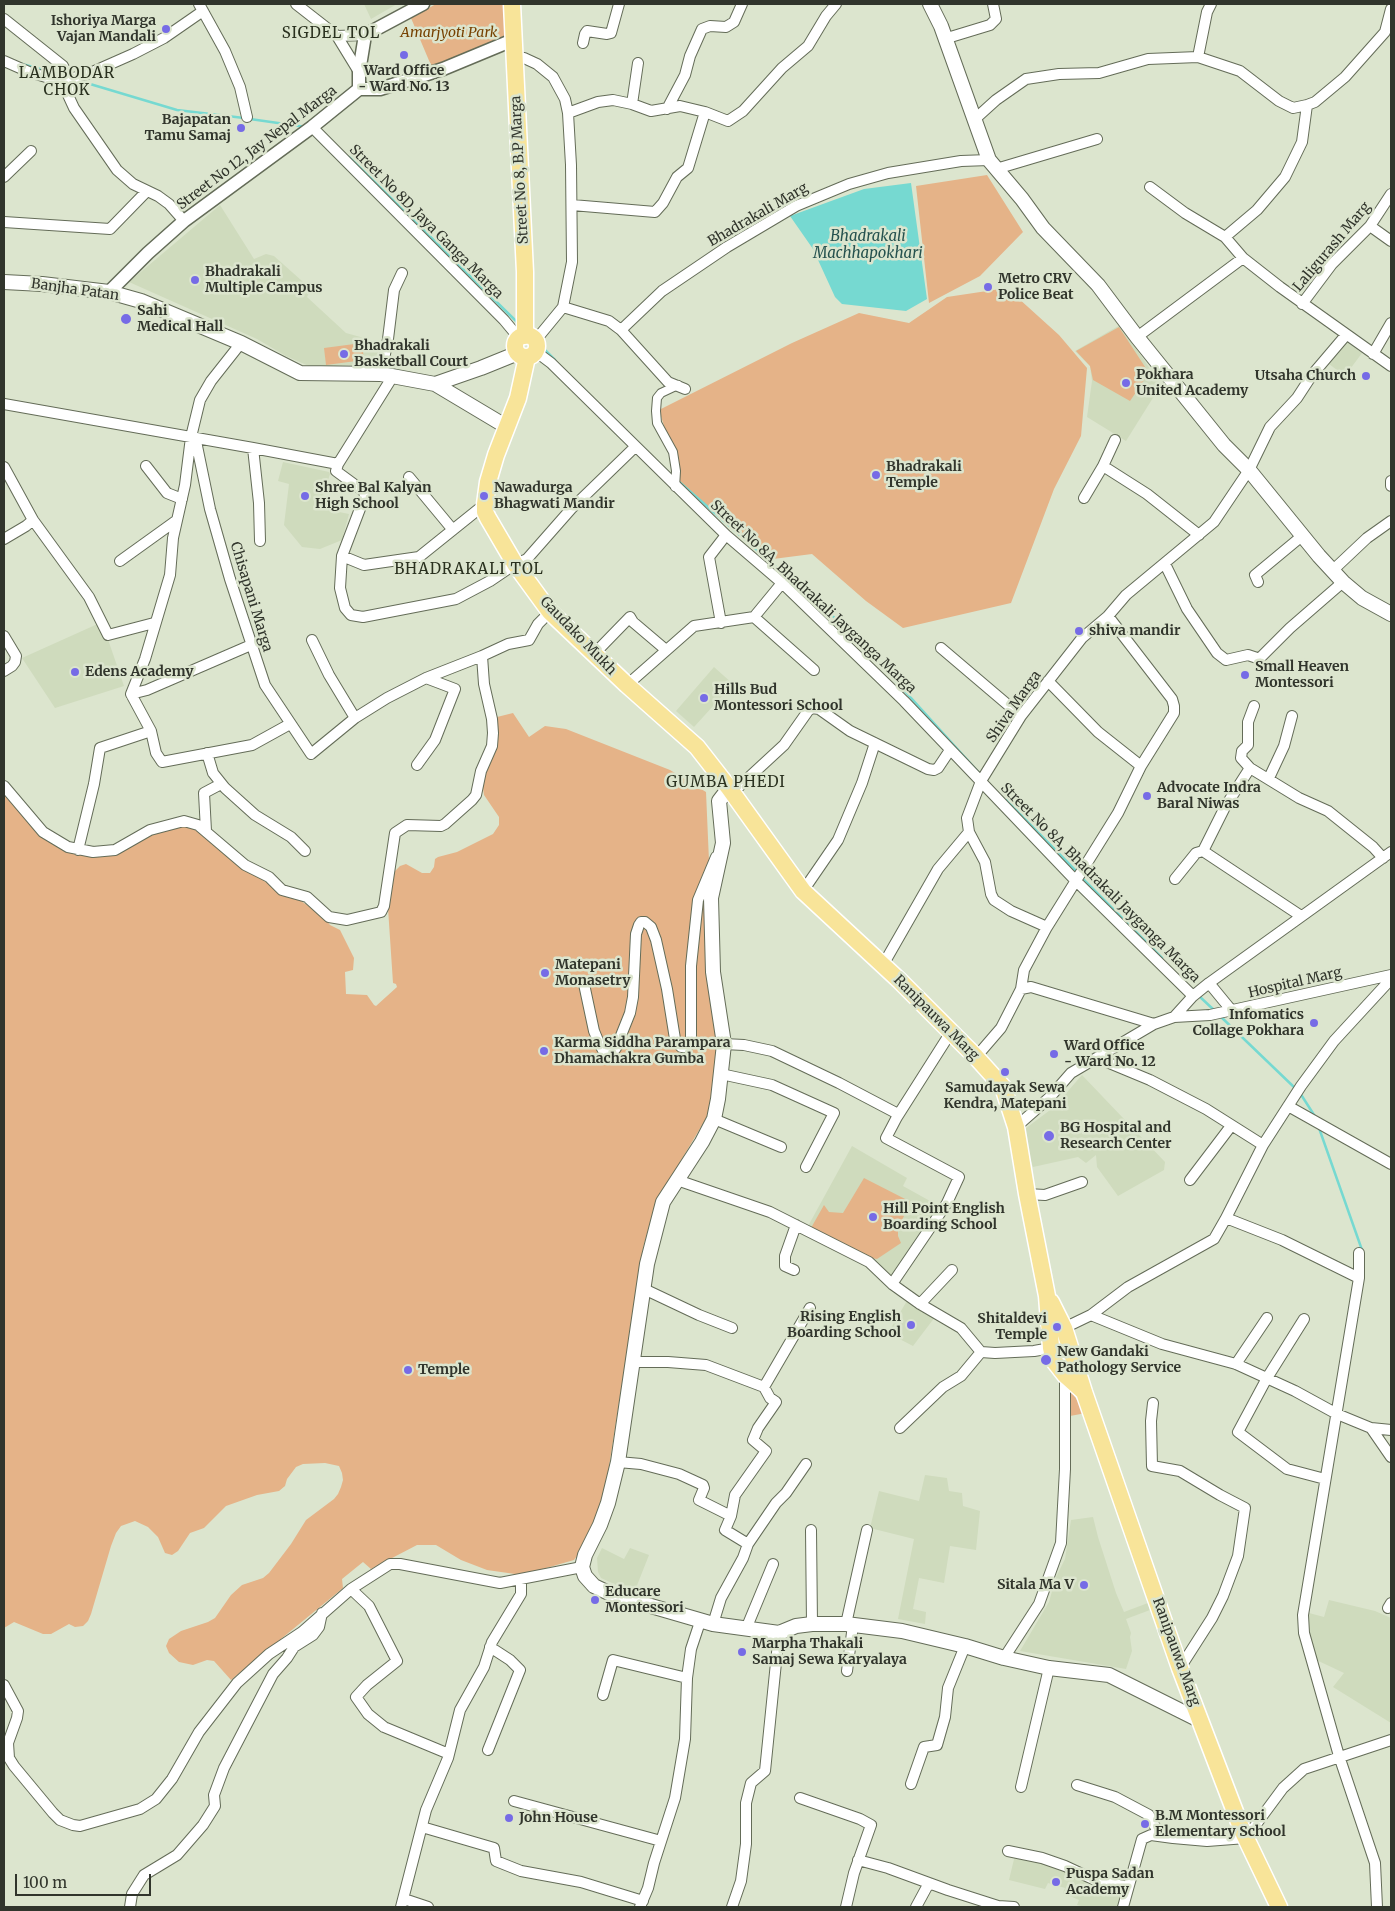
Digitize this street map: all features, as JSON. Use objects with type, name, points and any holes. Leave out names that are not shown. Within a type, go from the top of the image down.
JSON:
[{"type":"main road","name":"Street No 8, B.P Marga","points":[[507,428],[518,398],[526,346],[525,272],[512,4]]},
{"type":"main road","points":[[930,4],[941,26],[944,39],[993,164],[1022,199],[1042,228],[1098,285],[1137,337],[1172,378],[1224,445],[1249,470],[1332,570],[1362,598],[1391,614]]},
{"type":"main road","name":"Banjha Patan","points":[[4,282],[42,284],[108,292],[141,302],[241,343],[300,373],[387,375],[435,384],[507,428]]},
{"type":"main road","points":[[435,384],[482,368],[526,346]]},
{"type":"main road","points":[[485,504],[491,471],[507,428]]},
{"type":"main road","name":"Gaudako Mukh","points":[[485,504],[485,512],[515,564],[550,612],[627,685],[697,747],[731,791]]},
{"type":"main road","points":[[731,791],[720,801],[723,843],[711,898],[713,972],[724,1044],[722,1074],[714,1119],[702,1142],[663,1202],[647,1264],[618,1462],[608,1503],[585,1556],[582,1567],[585,1576],[594,1586],[607,1592],[706,1623],[779,1633],[796,1626],[812,1624],[850,1625],[902,1631],[1049,1668],[1109,1675],[1201,1721]]},
{"type":"main road","name":"Ranipauwa Marg","points":[[731,791],[803,891],[883,965],[976,1057],[1003,1088],[1016,1127],[1047,1296],[1064,1328],[1084,1392],[1180,1668],[1246,1838],[1279,1907]]},
{"type":"main road","points":[[1047,1296],[1051,1348],[1054,1361],[1065,1375],[1084,1392]]},
{"type":"street","points":[[296,4],[338,36],[359,72]]},
{"type":"street","points":[[338,36],[365,35],[423,4]]},
{"type":"street","points":[[583,43],[587,31],[611,33],[619,4]]},
{"type":"street","points":[[667,109],[684,75],[702,29],[710,26],[726,27],[734,22],[742,4]]},
{"type":"street","points":[[568,113],[598,102],[613,100],[651,111],[680,106],[705,112],[728,121],[743,111],[782,68],[808,46],[826,16],[836,4]]},
{"type":"street","points":[[944,39],[990,25],[996,19],[993,4]]},
{"type":"street","points":[[1198,57],[1207,12],[1211,4]]},
{"type":"street","points":[[4,61],[29,72],[56,80],[70,79],[90,73],[164,38],[201,7],[225,51],[240,87],[247,117]]},
{"type":"street","points":[[975,119],[996,100],[1026,79],[1059,74],[1099,73],[1148,59],[1198,57],[1240,71],[1279,101],[1292,108],[1307,105],[1316,102],[1346,76],[1388,33],[1391,9]]},
{"type":"street","points":[[4,19],[63,66],[70,79],[68,95],[74,108],[117,170],[133,184],[158,196],[169,204],[184,221]]},
{"type":"street","name":"Street No 12, Jay Nepal Marga","points":[[108,292],[184,221],[312,127],[359,89],[359,72],[365,35]]},
{"type":"street","points":[[359,89],[380,89],[443,69],[513,40]]},
{"type":"street","points":[[514,56],[537,64],[553,77],[565,99],[568,113],[572,205],[572,262],[563,307],[526,346]]},
{"type":"street","points":[[632,104],[638,63]]},
{"type":"street","points":[[1225,237],[1257,210],[1286,177],[1302,142],[1307,105]]},
{"type":"street","points":[[572,205],[655,212],[663,203],[677,177],[688,168],[705,112]]},
{"type":"street","name":"Street No 8D, Jaya Ganga Marga","points":[[312,127],[504,320],[526,346]]},
{"type":"street","name":"Bhadrakali Marg","points":[[621,330],[662,291],[727,247],[796,206],[849,184],[888,173],[960,161],[993,164],[1097,139]]},
{"type":"street","points":[[4,177],[31,151]]},
{"type":"street","name":"Laligurash Marg","points":[[1150,187],[1185,213],[1225,237],[1243,258],[1302,304],[1332,264],[1370,226],[1391,194]]},
{"type":"street","points":[[4,222],[110,229],[147,191]]},
{"type":"street","points":[[1370,226],[1391,241]]},
{"type":"street","points":[[1137,337],[1243,258]]},
{"type":"street","points":[[402,273],[394,290],[388,339],[387,375],[338,464],[336,471],[366,493],[342,556],[340,588],[345,608],[351,615],[364,617],[456,599],[490,581],[515,564],[527,559],[571,509],[635,447]]},
{"type":"street","points":[[1302,304],[1391,366]]},
{"type":"street","points":[[563,307],[609,321],[621,330],[668,382],[682,387]]},
{"type":"street","points":[[1373,354],[1391,323]]},
{"type":"street","name":"Shiva Marga","points":[[969,832],[967,818],[981,781],[1022,716],[1048,681],[1082,638],[1108,616],[1126,595],[1214,522],[1249,470],[1270,427],[1297,398],[1312,375],[1346,335]]},
{"type":"street","points":[[131,694],[145,659],[170,575],[173,538],[182,499],[191,437],[200,400],[211,381],[241,343]]},
{"type":"street","name":"Street No 8A, Bhadrakali Jayganga Marga","points":[[526,346],[551,363],[675,487],[726,535],[782,583],[904,700],[1075,880],[1193,996]]},
{"type":"street","points":[[675,487],[676,471],[673,452],[656,423],[656,411],[657,398],[661,393],[682,387]]},
{"type":"street","points":[[4,404],[338,464]]},
{"type":"street","name":"Chisapani Marga","points":[[191,437],[197,446],[210,509],[265,685],[311,754],[355,718]]},
{"type":"street","points":[[1084,498],[1103,466],[1115,440]]},
{"type":"street","points":[[253,448],[259,503],[260,541]]},
{"type":"street","points":[[146,466],[167,493],[182,499]]},
{"type":"street","points":[[1103,466],[1147,494],[1199,535]]},
{"type":"street","points":[[4,467],[33,520],[79,582],[108,635],[154,624]]},
{"type":"street","points":[[409,477],[453,530]]},
{"type":"street","points":[[1391,481],[1391,486]]},
{"type":"street","points":[[342,556],[364,565],[419,558],[485,504]]},
{"type":"street","points":[[4,538],[33,520]]},
{"type":"street","points":[[120,561],[178,520]]},
{"type":"street","points":[[1332,570],[1361,543],[1391,522]]},
{"type":"street","points":[[721,623],[709,557],[726,535]]},
{"type":"street","points":[[1258,582],[1255,575],[1302,536]]},
{"type":"street","points":[[1165,564],[1187,609],[1217,653],[1226,660],[1248,655],[1257,658],[1261,657],[1290,628],[1343,582]]},
{"type":"street","points":[[627,685],[694,626],[754,617],[782,583]]},
{"type":"street","points":[[312,640],[329,675],[355,718],[426,678],[508,644],[529,640],[538,624],[550,612]]},
{"type":"street","points":[[976,1057],[1001,1028],[1021,989],[1024,970],[1047,926],[1118,813],[1141,766],[1174,713],[1172,699],[1108,616]]},
{"type":"street","points":[[594,654],[630,617],[633,622],[666,650]]},
{"type":"street","points":[[754,617],[814,670]]},
{"type":"street","points":[[4,636],[16,656],[12,666],[4,671]]},
{"type":"street","points":[[131,694],[147,690],[251,645]]},
{"type":"street","points":[[940,648],[1022,716]]},
{"type":"street","points":[[4,786],[43,832],[62,844],[78,850],[93,852],[115,850],[150,830],[184,821],[198,825],[249,868],[269,877],[286,892],[303,895],[328,917],[347,920],[381,912],[384,906],[395,833],[407,825],[436,826],[445,824],[472,800],[476,794],[481,771],[492,746],[493,733],[492,719],[484,684],[482,656]]},
{"type":"street","points":[[417,765],[435,740],[455,689],[426,678]]},
{"type":"street","points":[[1048,681],[1098,732],[1141,766]]},
{"type":"street","points":[[131,694],[151,731],[156,753],[162,762],[252,745],[290,724]]},
{"type":"street","points":[[1016,1127],[1050,1097],[1071,1073],[1154,1024],[1174,1017],[1193,996],[1387,855],[1373,847],[1328,811],[1299,798],[1250,768],[1241,758],[1240,755],[1248,745],[1248,722],[1254,706]]},
{"type":"street","points":[[731,791],[784,745],[812,708],[819,709],[850,731],[928,769],[934,770],[938,768],[950,750]]},
{"type":"street","points":[[1269,778],[1284,746],[1292,716]]},
{"type":"street","points":[[78,850],[94,784],[100,748],[151,731]]},
{"type":"street","points":[[803,891],[838,840],[862,783],[875,743]]},
{"type":"street","points":[[207,753],[213,773],[221,784],[255,815],[291,837],[305,851]]},
{"type":"street","points":[[1203,851],[1225,807],[1250,768]]},
{"type":"street","points":[[206,831],[204,793],[221,784]]},
{"type":"street","points":[[883,965],[938,869],[969,832],[985,862],[991,894],[994,900],[1011,911],[1047,926]]},
{"type":"street","points":[[584,984],[594,1031],[604,1052],[611,1054],[616,1048],[630,1013],[633,997],[636,934],[638,925],[641,922],[645,922],[651,927],[656,940],[667,989],[675,1039],[681,1047],[687,1047],[691,1041],[691,966],[698,900],[723,843]]},
{"type":"street","points":[[1175,879],[1196,852],[1203,851],[1301,916]]},
{"type":"street","points":[[1064,1328],[1091,1315],[1128,1287],[1214,1239],[1263,1145],[1288,1106],[1334,1041],[1390,981]]},
{"type":"street","name":"Hospital Marg","points":[[1174,1017],[1210,1016],[1390,981]]},
{"type":"street","points":[[1209,984],[1232,1011]]},
{"type":"street","points":[[1021,989],[1031,987],[1154,1024]]},
{"type":"street","points":[[892,1284],[947,1202],[959,1177],[886,1138],[898,1114],[951,1032]]},
{"type":"street","points":[[724,1044],[744,1045],[772,1051],[840,1083],[898,1114]]},
{"type":"street","points":[[1097,1058],[1150,1080],[1206,1109],[1263,1145]]},
{"type":"street","points":[[722,1074],[772,1085],[834,1113],[806,1167]]},
{"type":"street","points":[[1288,1106],[1391,1164]]},
{"type":"street","points":[[714,1119],[781,1147]]},
{"type":"street","points":[[1190,1180],[1232,1126]]},
{"type":"street","points":[[677,1180],[770,1212],[869,1262],[892,1284],[920,1304],[960,1328],[981,1352],[1034,1351],[1051,1348]]},
{"type":"street","points":[[1027,1194],[1045,1194],[1082,1182]]},
{"type":"street","points":[[1226,1218],[1282,1240],[1360,1278]]},
{"type":"street","points":[[794,1270],[785,1266],[785,1256],[796,1225]]},
{"type":"street","points":[[1359,1253],[1360,1278],[1303,1615],[1304,1633],[1339,1756],[1375,1862],[1377,1907]]},
{"type":"street","points":[[920,1304],[952,1270]]},
{"type":"street","points":[[644,1289],[732,1328]]},
{"type":"street","points":[[764,1387],[810,1308]]},
{"type":"street","points":[[1091,1315],[1162,1344],[1236,1364],[1337,1414],[1371,1428],[1391,1430]]},
{"type":"street","points":[[1236,1364],[1267,1318]]},
{"type":"street","points":[[1304,1320],[1267,1378],[1238,1432],[1287,1469],[1325,1479]]},
{"type":"street","points":[[900,1428],[943,1388],[961,1376],[981,1352]]},
{"type":"street","points":[[632,1362],[706,1365],[764,1387],[770,1398],[776,1402],[758,1428],[754,1440],[766,1451],[735,1495],[731,1516],[724,1530],[748,1544]]},
{"type":"street","points":[[1004,1658],[1039,1604],[1061,1543],[1065,1469],[1065,1375]]},
{"type":"street","points":[[1153,1403],[1151,1420],[1152,1466],[1180,1471],[1245,1508],[1238,1556],[1223,1596],[1212,1618],[1180,1668]]},
{"type":"street","points":[[1371,1428],[1391,1456]]},
{"type":"street","points":[[618,1462],[641,1464],[695,1480],[703,1485],[704,1488],[699,1500],[731,1516]]},
{"type":"street","points":[[422,1827],[494,1848],[496,1861],[521,1871],[581,1882],[641,1904],[673,1805],[685,1739],[687,1678],[691,1649],[743,1558],[748,1544],[806,1464]]},
{"type":"street","points":[[811,1530],[812,1624]]},
{"type":"street","points":[[847,1670],[850,1625],[867,1530]]},
{"type":"street","points":[[4,1685],[18,1711],[8,1743],[9,1758],[52,1813],[60,1820],[80,1826],[140,1809],[156,1799],[172,1779],[199,1732],[237,1683],[269,1654],[302,1632],[322,1612],[351,1588],[390,1564],[400,1564],[500,1583],[582,1567]]},
{"type":"street","points":[[746,1629],[773,1564]]},
{"type":"street","points":[[428,1907],[403,1903],[426,1810],[449,1754],[460,1710],[484,1667],[490,1647],[522,1594],[522,1580]]},
{"type":"street","points":[[351,1588],[369,1606],[397,1661],[373,1680],[356,1697],[368,1714],[384,1727],[449,1754]]},
{"type":"street","points":[[130,1907],[132,1894],[144,1876],[177,1855],[203,1825],[214,1806],[214,1796],[224,1768],[273,1674],[288,1658],[294,1647],[313,1635],[319,1628],[322,1612]]},
{"type":"street","points":[[732,1907],[741,1881],[746,1844],[746,1803],[751,1783],[765,1771],[779,1633]]},
{"type":"street","points":[[910,1784],[924,1747],[937,1745],[945,1717],[948,1688],[964,1646]]},
{"type":"street","points":[[488,1750],[520,1670],[510,1660],[490,1647]]},
{"type":"street","points":[[603,1695],[613,1660],[687,1678]]},
{"type":"street","points":[[1021,1787],[1049,1668]]},
{"type":"street","points":[[1123,1907],[1142,1839],[1151,1835],[1207,1841],[1246,1838],[1283,1788],[1304,1769],[1391,1740]]},
{"type":"street","points":[[1077,1785],[1115,1797],[1149,1815],[1160,1836]]},
{"type":"street","points":[[800,1798],[860,1819],[871,1825],[858,1860],[846,1907]]},
{"type":"street","points":[[514,1801],[661,1841]]},
{"type":"street","points":[[1008,1850],[1042,1858],[1095,1880],[1128,1887]]},
{"type":"street","points":[[858,1860],[888,1868],[998,1906],[1014,1907]]},
{"type":"street","points":[[916,1907],[929,1883]]},
{"type":"shaded area","points":[[364,4],[397,4],[371,19]]},
{"type":"shaded area","points":[[220,205],[254,259],[266,254],[274,256],[311,289],[307,297],[346,333],[364,338],[378,351],[378,364],[311,367],[286,356],[257,339],[129,282]]},
{"type":"shaded area","name":"Pokhara United Academy","points":[[1120,325],[1161,385],[1126,441],[1087,417],[1092,381],[1090,366],[1075,351]]},
{"type":"shaded area","points":[[1347,342],[1362,353],[1345,376],[1329,364]]},
{"type":"shaded area","name":"Shree Bal Kalyan High School","points":[[283,462],[329,472],[319,508],[349,514],[342,540],[320,549],[302,547],[284,525],[289,484],[278,481]]},
{"type":"shaded area","name":"Edens Academy","points":[[102,622],[124,686],[55,708],[22,658]]},
{"type":"shaded area","name":"Hills Bud Montessori School","points":[[714,667],[733,684],[694,727],[676,711]]},
{"type":"shaded area","points":[[1082,1075],[1165,1162],[1164,1170],[1118,1196],[1097,1167],[1096,1155],[1086,1163],[1078,1157],[1033,1167],[1021,1132],[1054,1107]]},
{"type":"shaded area","name":"Hill Point English Boarding School","points":[[852,1146],[907,1178],[903,1186],[939,1206],[893,1280],[807,1228]]},
{"type":"shaded area","name":"Rising English Boarding School","points":[[908,1299],[935,1317],[913,1346],[888,1333]]},
{"type":"shaded area","points":[[925,1475],[947,1478],[949,1491],[962,1493],[963,1506],[980,1511],[976,1550],[950,1546],[944,1583],[919,1578],[913,1609],[926,1612],[925,1624],[898,1619],[914,1539],[870,1528],[879,1491],[919,1501]]},
{"type":"shaded area","name":"Sitala Ma V","points":[[1093,1517],[1116,1593],[1124,1612],[1148,1603],[1150,1610],[1126,1619],[1131,1633],[1132,1651],[1126,1669],[1020,1651],[1049,1602],[1056,1577],[1065,1559],[1071,1520]]},
{"type":"shaded area","points":[[602,1548],[624,1559],[630,1548],[649,1555],[634,1593],[601,1578],[598,1572],[597,1558]]},
{"type":"shaded area","points":[[1329,1600],[1375,1611],[1391,1618],[1391,1723],[1333,1687],[1344,1673],[1310,1657],[1304,1635],[1309,1613],[1324,1617]]},
{"type":"shaded area","name":"Puspa Sadan Academy","points":[[1015,1855],[1037,1859],[1123,1889],[1118,1907],[1085,1907],[1077,1905],[1079,1900],[1063,1893],[1065,1888],[1048,1883],[1045,1889],[1009,1880]]},
{"type":"green space","name":"Amarjyoti Park","points":[[436,4],[505,4],[507,36],[433,70],[411,18]]},
{"type":"green space","points":[[987,175],[1023,232],[980,276],[929,303],[916,186]]},
{"type":"green space","points":[[1007,288],[1059,335],[1087,368],[1081,436],[1054,489],[1011,603],[903,628],[866,601],[812,554],[773,559],[675,481],[673,454],[659,410],[792,343],[859,313],[909,323],[947,297]]},
{"type":"green space","points":[[1119,327],[1149,373],[1130,401],[1093,380],[1090,366],[1076,351]]},
{"type":"green space","name":"Bhadrakali Basketball Court","points":[[362,343],[364,360],[326,365],[324,348]]},
{"type":"green space","points":[[513,713],[529,737],[545,726],[566,729],[670,770],[706,792],[714,976],[722,1042],[714,1105],[658,1199],[651,1219],[643,1248],[604,1499],[586,1544],[574,1560],[522,1575],[487,1570],[461,1560],[436,1545],[417,1545],[371,1569],[363,1562],[342,1579],[343,1588],[231,1680],[214,1661],[207,1660],[193,1665],[179,1662],[169,1653],[166,1646],[169,1639],[181,1631],[215,1618],[231,1595],[242,1585],[263,1578],[269,1573],[306,1520],[338,1494],[343,1480],[339,1466],[325,1463],[303,1464],[296,1467],[287,1479],[285,1486],[279,1491],[257,1495],[226,1506],[204,1528],[190,1533],[178,1551],[172,1555],[165,1553],[158,1537],[148,1527],[135,1521],[121,1526],[111,1546],[91,1614],[83,1626],[75,1627],[69,1624],[51,1634],[43,1634],[14,1622],[4,1628],[4,789],[49,838],[87,854],[182,823],[196,826],[251,872],[276,889],[281,895],[301,901],[323,916],[330,925],[340,930],[354,958],[353,970],[345,972],[346,994],[367,995],[376,1006],[397,987],[393,983],[388,908],[394,872],[400,866],[406,864],[422,873],[430,873],[434,867],[435,859],[438,857],[457,852],[493,834],[499,825],[499,817],[484,795],[482,781],[497,717]]},
{"type":"green space","points":[[864,1178],[911,1202],[898,1228],[898,1236],[901,1243],[877,1259],[865,1257],[811,1228],[824,1205],[829,1212],[843,1213]]},
{"type":"green space","points":[[1070,1390],[1082,1407],[1086,1413],[1070,1416]]},
{"type":"water","name":"Bhadrakali Machhapokhari","points":[[911,183],[927,299],[906,311],[842,304],[835,297],[813,249],[790,216],[864,189]]},
{"type":"waterway","points":[[22,64],[62,75]]},
{"type":"waterway","points":[[80,81],[177,110],[244,118]]},
{"type":"waterway","points":[[250,119],[306,127]]},
{"type":"waterway","points":[[349,157],[518,323]]},
{"type":"waterway","points":[[538,343],[555,360]]},
{"type":"waterway","points":[[677,480],[853,634],[981,775]]},
{"type":"waterway","points":[[1006,800],[1078,873]]},
{"type":"waterway","points":[[1081,877],[1162,958]]},
{"type":"waterway","points":[[1199,996],[1215,1011]]},
{"type":"waterway","points":[[1219,1015],[1296,1089]]},
{"type":"waterway","points":[[1300,1093],[1316,1118]]},
{"type":"waterway","points":[[1319,1128],[1362,1250]]},
{"type":"place","name":"Ishoriya Marga Vajan Mandali","points":[[166,29]]},
{"type":"place","name":"Ward Office - Ward No. 13","points":[[404,55]]},
{"type":"place","name":"Bajapatan Tamu Samaj","points":[[241,128]]},
{"type":"place","name":"Bhadrakali Multiple Campus","points":[[195,280]]},
{"type":"place","name":"Metro CRV Police Beat","points":[[988,287]]},
{"type":"place","name":"Sahi Medical Hall","points":[[126,319]]},
{"type":"place","name":"Bhadrakali Basketball Court","points":[[344,354]]},
{"type":"place","name":"Utsaha Church","points":[[1366,376]]},
{"type":"place","name":"Pokhara United Academy","points":[[1126,383]]},
{"type":"place","name":"Bhadrakali Temple","points":[[876,475]]},
{"type":"place","name":"Shree Bal Kalyan High School","points":[[305,496]]},
{"type":"place","name":"Nawadurga Bhagwati Mandir","points":[[484,496]]},
{"type":"place","name":"shiva mandir","points":[[1079,631]]},
{"type":"place","name":"Edens Academy","points":[[75,672]]},
{"type":"place","name":"Small Heaven Montessori","points":[[1245,675]]},
{"type":"place","name":"Hills Bud Montessori School","points":[[704,698]]},
{"type":"place","name":"Advocate Indra Baral Niwas","points":[[1147,796]]},
{"type":"place","name":"Matepani Monasetry","points":[[545,973]]},
{"type":"place","name":"Infomatics Collage Pokhara","points":[[1314,1023]]},
{"type":"place","name":"Karma Siddha Parampara Dhamachakra Gumba","points":[[544,1051]]},
{"type":"place","name":"Ward Office - Ward No. 12","points":[[1054,1054]]},
{"type":"place","name":"Samudayak Sewa Kendra, Matepani","points":[[1005,1072]]},
{"type":"place","name":"BG Hospital and Research Center","points":[[1049,1136]]},
{"type":"place","name":"Hill Point English Boarding School","points":[[873,1217]]},
{"type":"place","name":"Rising English Boarding School","points":[[911,1325]]},
{"type":"place","name":"Shitaldevi Temple","points":[[1057,1327]]},
{"type":"place","name":"New Gandaki Pathology Service","points":[[1046,1360]]},
{"type":"place","name":"Temple","points":[[408,1370]]},
{"type":"place","name":"Sitala Ma V","points":[[1084,1585]]},
{"type":"place","name":"Educare Montessori","points":[[595,1600]]},
{"type":"place","name":"Marpha Thakali Samaj Sewa Karyalaya","points":[[742,1652]]},
{"type":"place","name":"John House","points":[[509,1818]]},
{"type":"place","name":"B.M Montessori Elementary School","points":[[1145,1824]]},
{"type":"place","name":"Puspa Sadan Academy","points":[[1056,1882]]},
{"type":"district","name":"SIGDEL TOL","points":[[331,34]]},
{"type":"district","name":"LAMBODAR CHOK","points":[[67,82]]},
{"type":"district","name":"BHADRAKALI TOL","points":[[469,570]]},
{"type":"district","name":"GUMBA PHEDI","points":[[726,783]]}]
